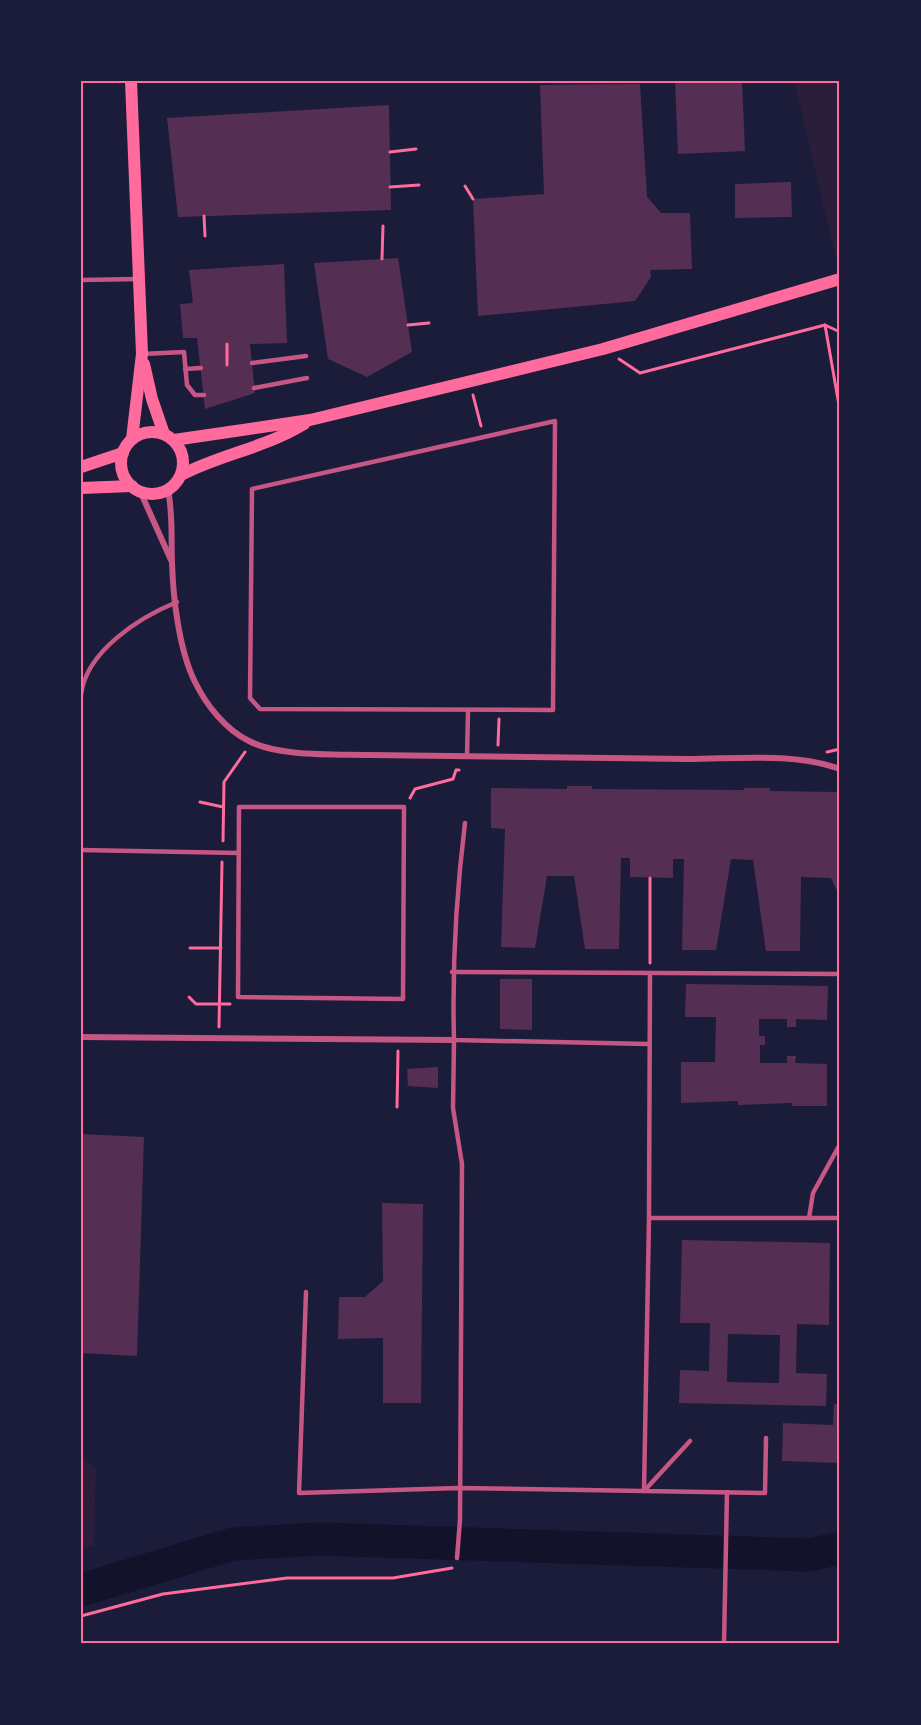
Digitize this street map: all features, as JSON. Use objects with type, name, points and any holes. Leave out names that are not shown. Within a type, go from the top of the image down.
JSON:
[{"type":"main road","points":[[130,81],[141,279],[142,354],[132,439],[123,453],[122,470],[136,489]]},
{"type":"main road","points":[[132,439],[147,432],[169,437],[310,420],[603,349],[840,279]]},
{"type":"main road","points":[[142,354],[152,399],[169,437],[182,455],[181,475]]},
{"type":"main road","points":[[81,488],[136,489],[159,494],[168,490],[181,475],[196,467],[270,442],[310,420]]},
{"type":"main road","points":[[81,466],[123,453]]},
{"type":"street","points":[[136,489],[156,521],[172,564]]},
{"type":"street","points":[[168,490],[172,518],[172,564],[183,647],[196,684],[214,712],[234,733],[250,743],[274,749],[314,753],[804,761],[840,769]]},
{"type":"street","points":[[81,1037],[454,1040]]},
{"type":"lane","points":[[81,280],[141,279]]},
{"type":"lane","points":[[142,354],[183,352],[187,385],[195,395],[204,396]]},
{"type":"lane","points":[[252,363],[306,356]]},
{"type":"lane","points":[[185,369],[201,368]]},
{"type":"lane","points":[[254,387],[307,378]]},
{"type":"lane","points":[[555,421],[553,710],[468,711],[260,709],[250,698],[252,489],[555,421]]},
{"type":"lane","points":[[81,695],[85,673],[91,664],[135,623],[177,602]]},
{"type":"lane","points":[[467,757],[468,711]]},
{"type":"lane","points":[[239,807],[404,807],[403,999],[238,997],[239,807]]},
{"type":"lane","points":[[457,1558],[462,1164],[453,1108],[452,972],[457,887],[465,823]]},
{"type":"lane","points":[[81,850],[239,853]]},
{"type":"lane","points":[[452,972],[840,974]]},
{"type":"lane","points":[[644,1491],[649,1218],[650,973]]},
{"type":"lane","points":[[454,1040],[649,1044]]},
{"type":"lane","points":[[809,1218],[813,1193],[840,1144]]},
{"type":"lane","points":[[649,1218],[840,1218]]},
{"type":"lane","points":[[306,1292],[299,1493],[458,1488],[765,1493],[766,1438]]},
{"type":"lane","points":[[644,1491],[690,1441]]},
{"type":"lane","points":[[724,1644],[727,1492]]},
{"type":"path","points":[[390,152],[416,149]]},
{"type":"path","points":[[390,187],[419,185]]},
{"type":"path","points":[[465,186],[473,199]]},
{"type":"path","points":[[204,216],[205,236]]},
{"type":"path","points":[[382,258],[384,226]]},
{"type":"path","points":[[408,325],[429,323]]},
{"type":"path","points":[[825,326],[840,411]]},
{"type":"path","points":[[603,349],[640,372],[825,326],[840,332]]},
{"type":"path","points":[[227,344],[227,366]]},
{"type":"path","points":[[471,381],[483,437]]},
{"type":"path","points":[[219,1038],[224,782],[250,743]]},
{"type":"path","points":[[201,802],[223,807]]},
{"type":"path","points":[[650,878],[650,973]]},
{"type":"path","points":[[190,948],[221,948]]},
{"type":"path","points":[[189,998],[196,1004],[220,1005],[230,1004],[238,997]]},
{"type":"path","points":[[397,1107],[398,1060]]},
{"type":"path","points":[[81,1616],[163,1594],[287,1578],[393,1578],[457,1568]]},
{"type":"shaded area","points":[[794,81],[840,81],[840,274],[837,262]]},
{"type":"shaded area","points":[[81,1458],[96,1469],[94,1545],[81,1548]]},
{"type":"building","points":[[675,81],[742,81],[745,151],[678,154]]},
{"type":"building","points":[[640,84],[647,197],[661,213],[690,213],[692,269],[650,270],[651,277],[635,301],[478,316],[473,199],[544,194],[540,85]]},
{"type":"building","points":[[389,105],[391,210],[178,217],[167,118]]},
{"type":"building","points":[[791,182],[792,217],[735,218],[735,184]]},
{"type":"building","points":[[398,258],[412,352],[367,377],[328,359],[314,263]]},
{"type":"building","points":[[284,264],[287,343],[250,344],[255,393],[205,409],[197,338],[183,338],[180,304],[193,303],[189,270]]},
{"type":"building","points":[[567,786],[592,786],[592,789],[744,790],[744,788],[770,788],[770,791],[840,792],[840,897],[831,878],[801,877],[800,951],[766,951],[753,860],[731,859],[716,950],[682,950],[684,859],[673,859],[673,878],[630,877],[630,858],[621,858],[619,949],[585,949],[574,876],[547,876],[535,948],[501,947],[505,829],[491,828],[491,788],[567,789]]},
{"type":"building","points":[[500,979],[532,979],[532,1030],[500,1029]]},
{"type":"building","points":[[686,984],[828,986],[827,1020],[796,1019],[796,1027],[787,1027],[787,1019],[759,1019],[759,1036],[765,1036],[765,1045],[760,1045],[760,1063],[787,1063],[787,1056],[796,1056],[795,1063],[827,1064],[827,1106],[792,1106],[792,1103],[738,1105],[738,1101],[681,1103],[681,1062],[715,1062],[716,1017],[685,1017]]},
{"type":"building","points":[[438,1067],[438,1088],[408,1086],[407,1069]]},
{"type":"building","points":[[81,1134],[144,1137],[137,1356],[81,1353]]},
{"type":"building","points":[[382,1203],[423,1204],[421,1403],[383,1403],[383,1338],[338,1339],[339,1297],[365,1297],[383,1281]]},
{"type":"building","points":[[682,1240],[830,1243],[829,1325],[797,1324],[796,1373],[827,1374],[826,1406],[679,1403],[680,1370],[709,1371],[710,1323],[680,1323]],"holes":[[[728,1334],[780,1335],[779,1383],[727,1382]]]},
{"type":"building","points":[[834,1404],[840,1404],[840,1463],[782,1461],[783,1423],[833,1425]]},
{"type":"waterway","points":[[81,1590],[233,1544],[320,1539],[809,1555],[840,1548]]}]
